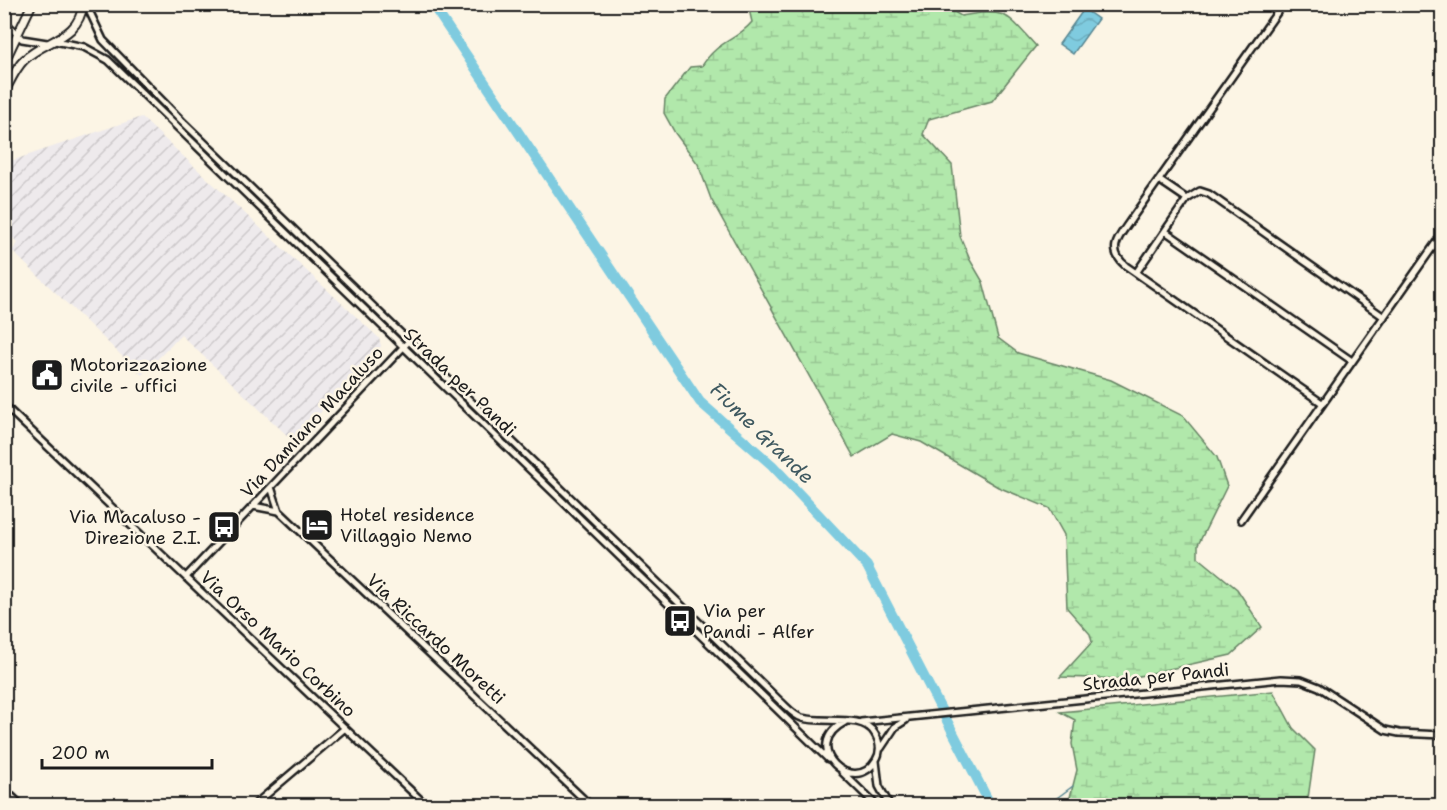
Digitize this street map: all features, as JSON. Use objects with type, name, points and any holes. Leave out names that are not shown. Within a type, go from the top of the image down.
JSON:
[{"type":"street","points":[[5,63],[32,4]]},
{"type":"street","points":[[4,93],[22,62],[51,42],[65,36],[77,24],[84,4]]},
{"type":"street","name":"Strada per Pandi","points":[[84,4],[99,33],[111,49],[794,714],[801,717],[860,722],[1281,679],[1301,680],[1319,687],[1385,730],[1399,734],[1443,735]]},
{"type":"street","points":[[1283,4],[1113,246],[1117,259],[1322,403]]},
{"type":"street","points":[[5,21],[17,36]]},
{"type":"street","points":[[5,21],[9,40],[5,63]]},
{"type":"street","name":"Strada per Pandi","points":[[17,36],[34,43],[51,42],[84,47],[108,60],[402,348],[877,806]]},
{"type":"street","points":[[1159,180],[1187,199]]},
{"type":"street","points":[[1136,273],[1187,199],[1200,191],[1209,194],[1384,317]]},
{"type":"street","points":[[1165,231],[1352,362]]},
{"type":"street","points":[[1241,520],[1443,234]]},
{"type":"street","name":"Via Damiano Macaluso","points":[[186,577],[409,341]]},
{"type":"street","name":"Via Orso Mario Corbino","points":[[4,405],[427,806]]},
{"type":"street","name":"Via Riccardo Moretti","points":[[271,488],[279,511],[591,806]]},
{"type":"street","points":[[253,506],[279,511]]},
{"type":"street","points":[[890,806],[879,786],[876,761],[895,727],[913,717]]},
{"type":"street","points":[[845,722],[829,737],[827,752],[836,767],[852,774],[861,772],[876,761]]},
{"type":"street","points":[[860,722],[873,730],[878,737],[879,754]]},
{"type":"street","points":[[253,806],[345,728]]},
{"type":"street","points":[[4,789],[22,806]]},
{"type":"shaded area","points":[[141,117],[379,338],[381,346],[376,355],[293,441],[181,335],[142,375],[12,251],[18,243],[5,230],[5,163]]},
{"type":"green space","points":[[748,5],[942,5],[961,16],[997,13],[1004,16],[1018,26],[1036,46],[992,101],[929,119],[923,134],[952,165],[960,236],[983,282],[998,338],[1018,353],[1111,380],[1183,416],[1217,457],[1227,486],[1198,545],[1198,557],[1237,589],[1262,627],[1231,655],[1126,679],[1060,677],[1092,642],[1090,634],[1067,608],[1064,535],[1049,508],[998,487],[921,442],[892,434],[854,457],[711,199],[698,164],[675,133],[664,113],[665,99],[690,67],[702,66],[714,51],[746,29],[752,22]]},
{"type":"green space","points":[[1273,691],[1293,728],[1315,750],[1307,805],[1068,805],[1077,770],[1072,744],[1075,720],[1060,712]]},
{"type":"water","points":[[1084,9],[1098,19],[1073,54],[1059,44]]},
{"type":"waterway","name":"Fiume Grande","points":[[432,4],[700,402],[772,465],[867,566],[991,806]]},
{"type":"waterway","points":[[1046,806],[1073,786]]},
{"type":"place","name":"Motorizzazione civile - uffici","points":[[47,375]]},
{"type":"place","name":"Hotel residence Villaggio Nemo","points":[[317,525]]},
{"type":"place","name":"Via Macaluso - Direzione Z.I.","points":[[224,527]]},
{"type":"place","name":"Via per Pandi - Alfer","points":[[680,621]]}]
